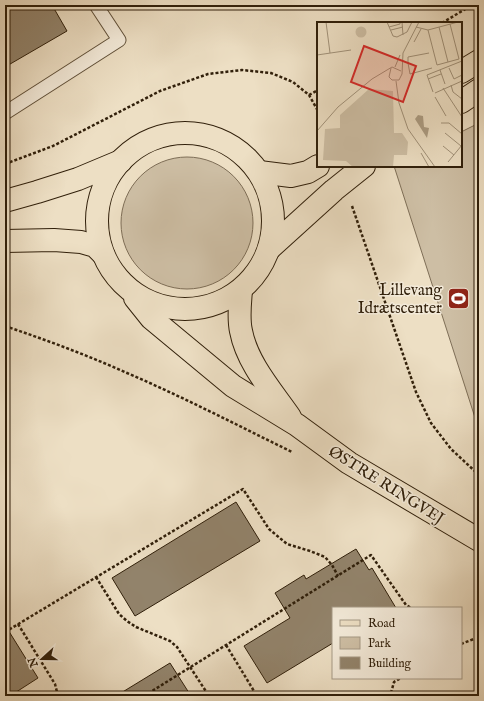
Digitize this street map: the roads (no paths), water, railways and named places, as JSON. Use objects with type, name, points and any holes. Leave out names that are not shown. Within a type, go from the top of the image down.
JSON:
[{"type":"main road","points":[[462,71],[479,61]]},
{"type":"main road","points":[[462,101],[479,90]]},
{"type":"main road","points":[[177,133],[193,133],[223,141],[249,160],[259,172],[272,202],[274,218],[273,234],[269,249],[262,265],[253,278],[241,290],[228,299],[214,305],[200,309],[184,310],[154,304],[140,298],[118,279],[103,254],[98,238],[97,221],[103,188],[121,160],[133,150],[146,142],[161,136],[177,133]]},
{"type":"main road","points":[[5,201],[78,179],[121,160]]},
{"type":"main road","points":[[259,172],[291,176],[308,172],[317,167]]},
{"type":"main road","points":[[269,249],[334,190],[363,167]]},
{"type":"main road","points":[[5,241],[54,240],[81,242],[94,246],[103,254]]},
{"type":"main road","name":"ØSTRE RINGVEJ","points":[[128,289],[151,318],[233,386],[297,426],[349,463],[479,540]]},
{"type":"main road","name":"ØSTRE RINGVEJ","points":[[241,290],[240,330],[245,347],[256,368],[297,426]]},
{"type":"lane","points":[[5,113],[119,40],[96,5]]},
{"type":"place","name":"Lillevang Idrætscenter","points":[[458,298]]}]
